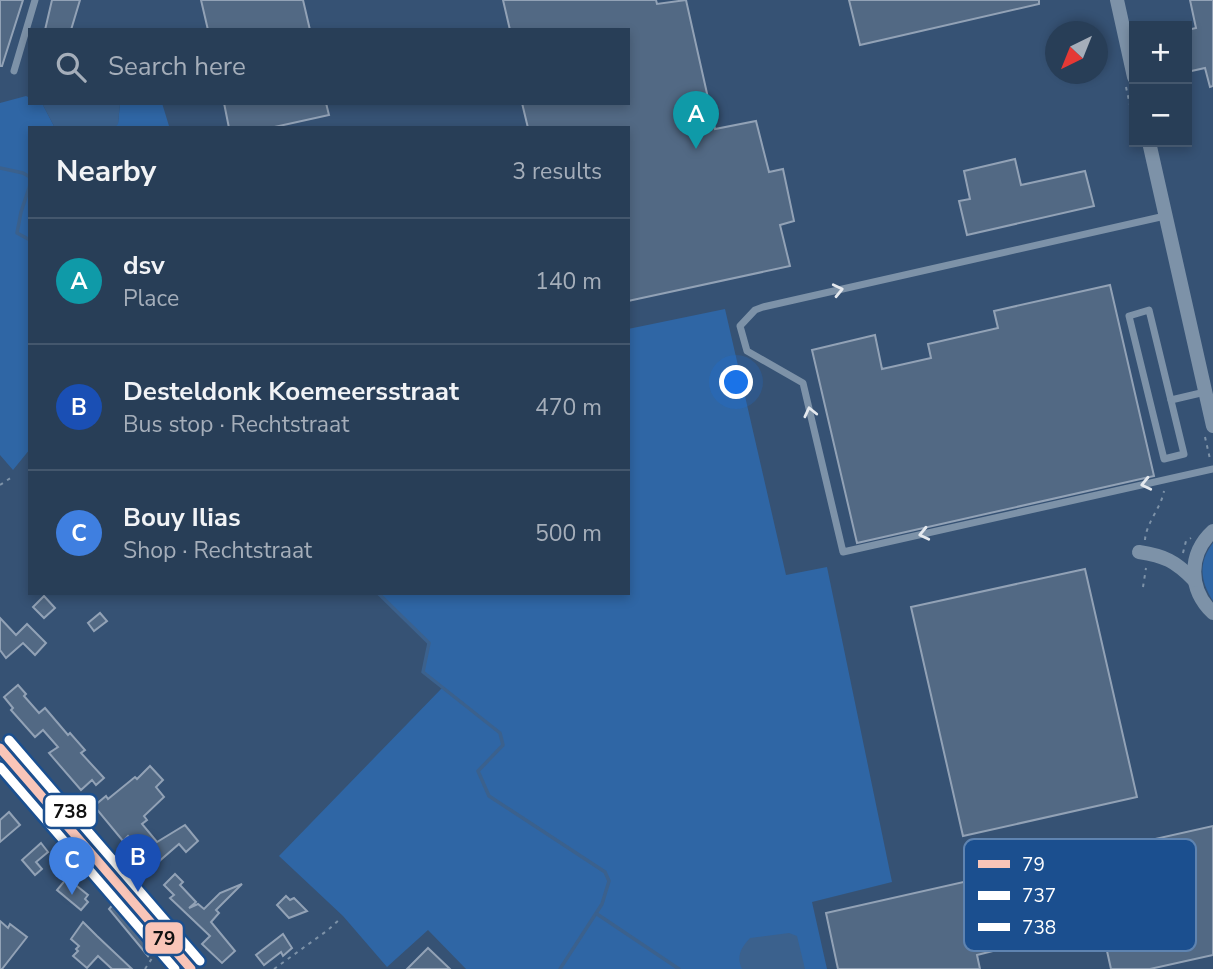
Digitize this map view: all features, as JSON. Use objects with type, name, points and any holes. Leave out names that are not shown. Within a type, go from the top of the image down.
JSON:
[{"type":"street","points":[[1117,0],[1129,54]]},
{"type":"street","points":[[1150,147],[1213,426]]},
{"type":"street","points":[[1213,531],[1195,559],[1196,590],[1204,605],[1213,612]]},
{"type":"street","points":[[1164,556],[1200,548]]},
{"type":"street","points":[[1143,552],[1164,556],[1195,580]]},
{"type":"street","points":[[0,747],[191,969]]},
{"type":"lane","points":[[14,71],[35,0]]},
{"type":"lane","points":[[1166,216],[764,307],[755,310],[740,326],[747,351],[803,383],[843,552],[1213,469]]},
{"type":"lane","points":[[1149,310],[1171,400],[1184,454],[1164,459],[1129,316],[1149,310]]},
{"type":"lane","points":[[1171,400],[1205,392]]},
{"type":"path","points":[[0,485],[12,477]]},
{"type":"path","points":[[1143,587],[1146,534],[1163,500],[1167,479]]},
{"type":"path","points":[[274,969],[341,918]]},
{"type":"path","points":[[145,969],[166,939]]},
{"type":"shaded area","points":[[26,96],[28,105],[43,105],[54,126],[28,126],[28,451],[13,470],[0,455],[0,103]]},
{"type":"shaded area","points":[[43,105],[120,105],[116,126],[54,126]]},
{"type":"shaded area","points":[[120,105],[163,105],[169,126],[116,126]]},
{"type":"shaded area","points":[[725,309],[786,575],[827,567],[892,882],[812,902],[827,969],[466,969],[428,930],[387,967],[343,916],[279,856],[442,688],[423,672],[428,643],[380,595],[630,595],[630,329]]},
{"type":"shaded area","points":[[1213,543],[1213,601],[1205,586],[1202,572],[1205,557]]},
{"type":"shaded area","points":[[789,933],[797,936],[805,969],[742,969],[740,952],[750,938]]},
{"type":"building","points":[[0,0],[23,0],[2,66],[0,66]]},
{"type":"building","points":[[52,0],[80,0],[72,28],[45,28]]},
{"type":"building","points":[[201,0],[303,0],[310,28],[208,28]]},
{"type":"building","points":[[503,0],[656,0],[657,4],[686,0],[715,129],[756,121],[769,172],[783,169],[794,221],[780,225],[790,266],[630,301],[630,126],[528,126],[522,105],[630,105],[630,28],[510,28]]},
{"type":"building","points":[[849,0],[1039,0],[1039,4],[860,45]]},
{"type":"building","points":[[1190,0],[1213,0],[1213,86],[1210,87],[1205,68],[1192,71],[1192,29],[1196,28]]},
{"type":"building","points":[[224,105],[326,105],[329,115],[279,126],[229,126]]},
{"type":"building","points":[[1015,159],[1021,185],[1085,171],[1094,206],[967,235],[959,201],[970,199],[964,171]]},
{"type":"building","points":[[1110,285],[1154,476],[857,543],[812,350],[875,335],[882,369],[931,358],[928,344],[998,328],[994,311]]},
{"type":"building","points":[[1085,569],[1137,797],[963,836],[911,607]]},
{"type":"building","points":[[44,596],[55,608],[44,618],[33,607]]},
{"type":"building","points":[[100,613],[107,621],[94,631],[88,623]]},
{"type":"building","points":[[0,618],[16,635],[27,624],[46,643],[35,655],[23,643],[6,658],[0,650]]},
{"type":"building","points":[[18,685],[39,713],[45,708],[85,750],[81,753],[104,778],[96,785],[92,780],[81,790],[49,753],[58,747],[43,730],[35,737],[11,710],[13,708],[4,697]]},
{"type":"building","points":[[150,766],[163,780],[156,787],[164,797],[144,816],[147,820],[142,824],[157,842],[185,825],[198,841],[186,852],[179,844],[149,870],[139,858],[144,854],[128,836],[123,841],[94,806],[106,796],[108,799],[135,777],[137,779]]},
{"type":"building","points":[[9,812],[20,825],[0,842],[0,820]]},
{"type":"building","points":[[1213,826],[1213,955],[1150,969],[1111,969],[1107,951],[1196,951],[1196,839],[1155,839]]},
{"type":"building","points":[[41,843],[48,852],[36,862],[42,869],[35,875],[22,860]]},
{"type":"building","points":[[175,874],[183,882],[180,885],[196,902],[189,908],[198,904],[204,909],[220,893],[242,884],[216,910],[219,913],[211,922],[235,951],[222,963],[202,944],[210,936],[170,898],[174,895],[164,885]]},
{"type":"building","points":[[67,878],[88,895],[85,899],[88,902],[81,910],[57,890]]},
{"type":"building","points":[[964,882],[964,951],[993,951],[977,955],[980,969],[838,969],[826,913]]},
{"type":"building","points":[[286,896],[290,900],[294,898],[307,911],[289,918],[277,905]]},
{"type":"building","points":[[115,902],[154,947],[148,956],[109,909]]},
{"type":"building","points":[[0,921],[8,928],[10,924],[27,937],[2,969],[0,969]]},
{"type":"building","points":[[83,922],[132,969],[112,969],[98,956],[87,968],[73,956],[79,946],[71,939]]},
{"type":"building","points":[[283,934],[292,948],[283,956],[281,952],[264,965],[256,955]]},
{"type":"building","points":[[428,948],[450,969],[407,969]]},
{"type":"waterway","points":[[0,168],[28,176]]},
{"type":"waterway","points":[[28,191],[17,233],[28,239]]},
{"type":"waterway","points":[[380,595],[429,643],[423,672],[500,733],[503,745],[478,771],[489,796],[605,872],[609,881],[602,904],[560,969]]},
{"type":"waterway","points":[[597,914],[679,969]]},
{"type":"transit line","name":"738","points":[[9,740],[200,961]]},
{"type":"transit line","name":"79","points":[[0,748],[191,969]]},
{"type":"transit line","name":"737","points":[[0,767],[175,969]]},
{"type":"place","name":"dsv","points":[[696,149]]},
{"type":"place","name":"Desteldonk Koemeersstraat","points":[[138,892]]},
{"type":"place","name":"Bouy Ilias","points":[[72,895]]}]
